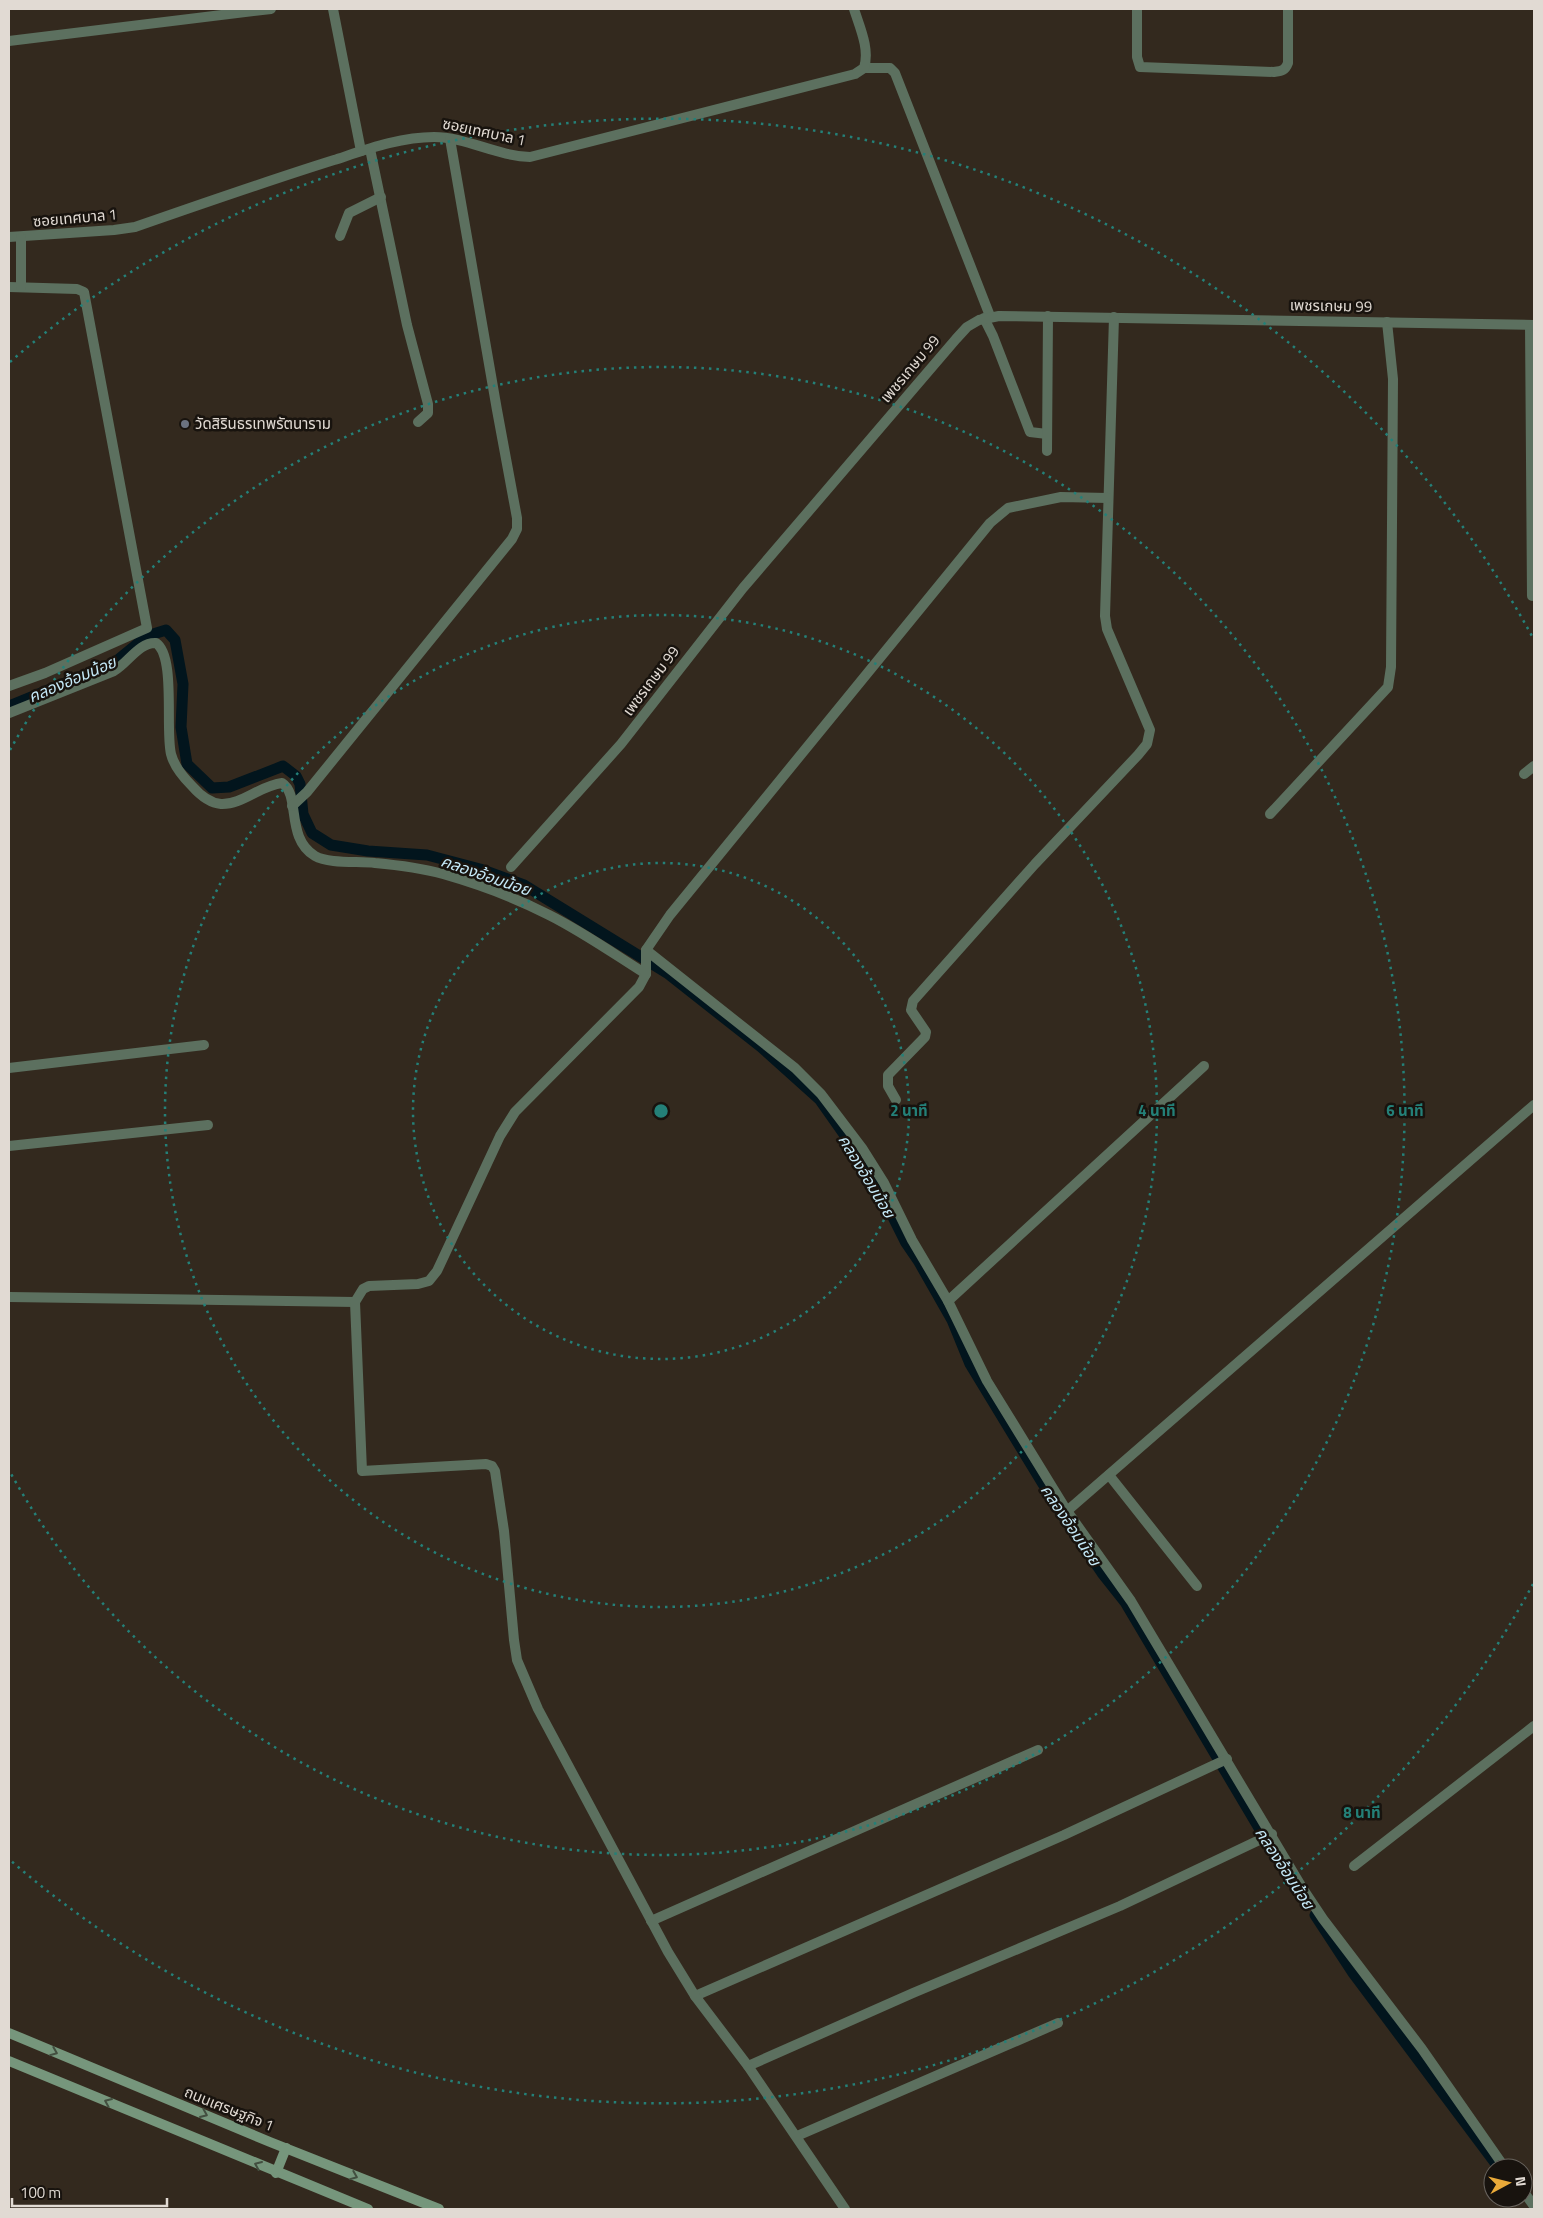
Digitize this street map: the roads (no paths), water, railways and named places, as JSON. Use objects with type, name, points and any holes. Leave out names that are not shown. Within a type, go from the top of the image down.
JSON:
[{"type":"main road","name":"ถนนเศรษฐกิจ 1","points":[[9,2033],[286,2148],[439,2209]]},
{"type":"main road","points":[[9,2061],[368,2209]]},
{"type":"main road","points":[[276,2172],[286,2148]]},
{"type":"street","points":[[9,41],[271,9]]},
{"type":"street","points":[[333,9],[366,150],[381,197],[407,325],[428,404],[428,413],[418,422]]},
{"type":"street","points":[[854,9],[867,51],[864,68],[890,68],[895,73],[1030,432],[1047,434]]},
{"type":"street","points":[[1137,9],[1137,58],[1140,68],[1274,72],[1286,69],[1288,63],[1288,9]]},
{"type":"street","name":"ซอยเทศบาล 1","points":[[9,237],[21,238],[135,227],[288,174],[366,150],[423,138],[450,139],[516,156],[530,157],[846,76],[864,68]]},
{"type":"street","points":[[293,805],[307,792],[410,667],[512,539],[517,529],[517,518],[496,410],[450,139]]},
{"type":"street","points":[[340,236],[349,213],[381,197]]},
{"type":"street","points":[[21,238],[21,287]]},
{"type":"street","points":[[9,287],[77,289],[84,292],[147,628],[45,673],[9,686]]},
{"type":"street","points":[[1047,451],[1048,316]]},
{"type":"street","name":"เพชรเกษม 99","points":[[511,867],[621,744],[743,588],[967,327],[987,317],[1048,316],[1532,325]]},
{"type":"street","points":[[896,1100],[888,1086],[888,1075],[925,1036],[926,1032],[911,1010],[914,1001],[1035,864],[1138,755],[1150,736],[1150,730],[1107,629],[1105,616],[1114,317]]},
{"type":"street","points":[[1270,814],[1388,687],[1390,667],[1393,380],[1387,322]]},
{"type":"street","points":[[1532,325],[1532,596]]},
{"type":"street","points":[[845,2209],[748,2066],[695,1996],[651,1921],[538,1709],[517,1660],[504,1531],[495,1471],[492,1466],[486,1464],[362,1471],[355,1302],[363,1289],[369,1286],[418,1284],[429,1281],[437,1270],[507,1124],[516,1112],[633,994],[646,973],[646,953],[670,915],[990,523],[1008,508],[1070,496],[1108,498]]},
{"type":"street","points":[[9,713],[114,672],[123,666],[145,644],[156,643],[163,650],[168,678],[171,754],[185,779],[197,792],[210,801],[221,804],[234,801],[282,783],[289,790],[299,838],[314,855],[324,860],[376,863],[442,874],[488,890],[550,915],[646,973]]},
{"type":"street","points":[[1524,774],[1534,766]]},
{"type":"street","points":[[646,953],[795,1068],[821,1094],[866,1155],[884,1183],[912,1240],[948,1301],[987,1381],[1067,1511],[1131,1601],[1267,1836],[1323,1919],[1422,2049],[1498,2158]]},
{"type":"street","points":[[9,1068],[204,1044]]},
{"type":"street","points":[[948,1301],[1204,1066]]},
{"type":"street","points":[[1067,1511],[1534,1105]]},
{"type":"street","points":[[9,1146],[208,1125]]},
{"type":"street","points":[[9,1297],[355,1302]]},
{"type":"street","points":[[1109,1475],[1197,1586]]},
{"type":"street","points":[[1354,1866],[1534,1726]]},
{"type":"street","points":[[651,1921],[1038,1750]]},
{"type":"street","points":[[695,1996],[1064,1835],[1223,1761]]},
{"type":"street","points":[[748,2066],[913,1993],[1120,1906],[1267,1836]]},
{"type":"street","points":[[797,2136],[1058,2023]]},
{"type":"waterway","name":"คลองอ้อมน้อย","points":[[9,706],[114,663],[147,636],[166,630],[175,640],[183,684],[181,727],[187,764],[212,788],[229,787],[283,766],[296,776],[300,784],[303,814],[312,833],[331,845],[368,851],[427,855],[480,869],[524,885],[667,973],[761,1047],[820,1100],[851,1144],[880,1191],[906,1243],[952,1320],[970,1364],[1057,1507],[1102,1573],[1125,1602],[1259,1828],[1290,1876]]},
{"type":"waterway","name":"คลองอ้อมน้อย","points":[[1315,1915],[1353,1973],[1492,2158]]},
{"type":"place","name":"วัดสิรินธรเทพรัตนาราม","points":[[185,424]]}]
